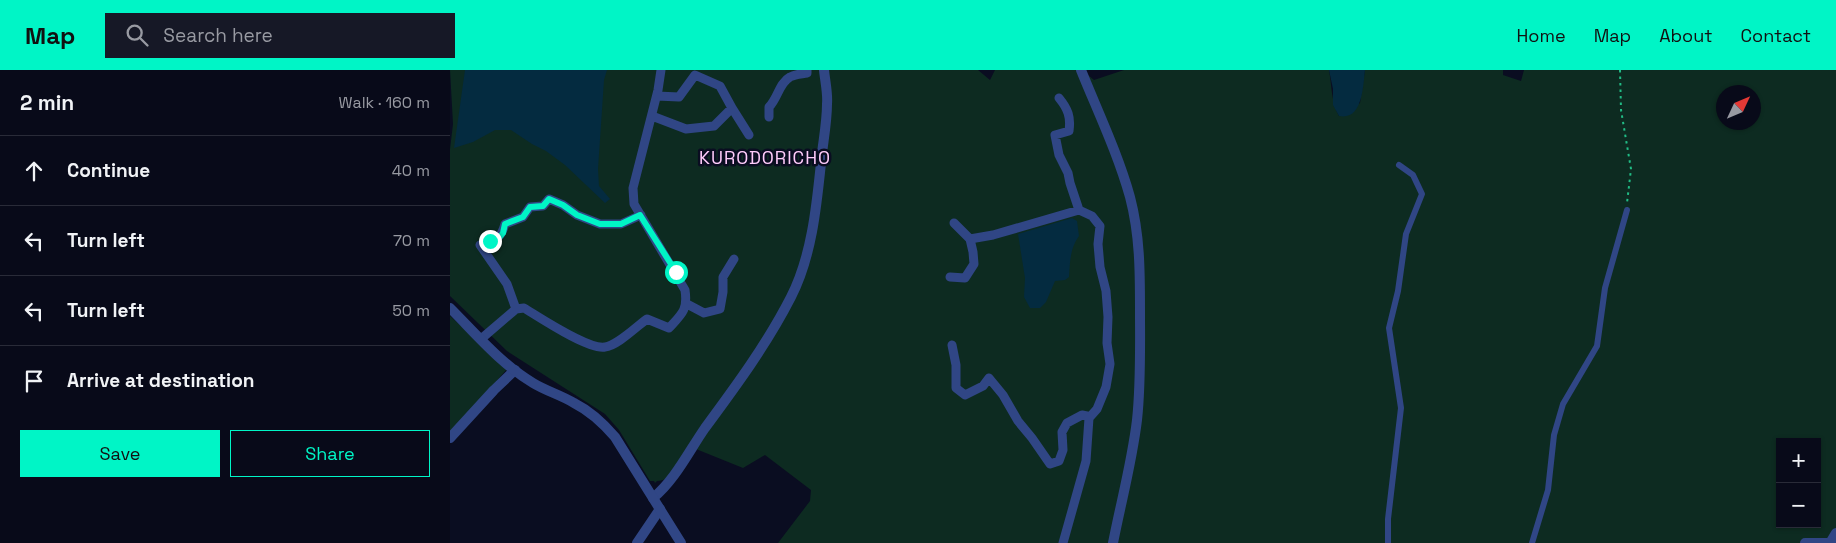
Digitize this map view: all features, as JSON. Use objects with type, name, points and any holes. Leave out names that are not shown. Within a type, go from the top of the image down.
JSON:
[{"type":"street","points":[[481,339],[516,309],[524,308],[588,344],[605,347],[623,338],[647,319],[669,328],[681,315],[687,304],[685,290],[634,204],[633,188],[657,96],[661,70]]},
{"type":"street","points":[[769,117],[770,107],[776,101],[780,88],[790,77],[807,73],[807,70]]},
{"type":"street","points":[[653,498],[661,492],[744,374],[790,298],[798,281],[811,233],[819,184],[828,103],[824,70]]},
{"type":"street","points":[[1081,70],[1121,170],[1130,198],[1137,234],[1140,264],[1140,370],[1137,419],[1130,466],[1113,543]]},
{"type":"street","points":[[657,96],[678,97],[695,75],[720,86],[750,135]]},
{"type":"street","points":[[1059,98],[1068,110],[1070,131],[1054,135],[1079,210]]},
{"type":"street","points":[[652,116],[686,129],[714,126],[732,108]]},
{"type":"street","points":[[516,309],[508,284],[480,245],[499,238],[503,233],[505,224],[523,217],[530,207],[543,206],[549,199],[563,205],[577,215],[600,224],[621,224],[640,215]]},
{"type":"street","points":[[970,239],[993,235],[1079,210],[1092,216],[1100,226],[1098,244],[1100,267],[1106,291],[1107,342],[1110,364],[1106,387],[1097,409],[1089,418],[1086,461],[1063,543]]},
{"type":"street","points":[[950,277],[965,278],[974,264],[970,239],[954,223]]},
{"type":"street","points":[[687,304],[704,313],[720,309],[723,277],[734,259]]},
{"type":"street","points":[[450,308],[481,339],[532,383],[573,402],[590,412],[604,424],[615,437],[680,543]]},
{"type":"street","points":[[952,345],[956,365],[956,388],[965,395],[983,386],[989,378],[1050,464],[1059,461],[1063,450],[1062,432],[1067,423],[1082,415],[1087,416]]},
{"type":"street","points":[[450,438],[487,397],[515,370]]},
{"type":"street","points":[[637,543],[660,509]]},
{"type":"street","points":[[1805,543],[1830,543],[1836,533]]},
{"type":"lane","points":[[1388,543],[1388,518],[1402,408],[1389,328],[1398,291],[1406,234],[1422,194],[1413,175],[1399,165]]},
{"type":"lane","points":[[1532,543],[1548,490],[1554,435],[1562,404],[1597,346],[1605,288],[1627,210]]},
{"type":"path","points":[[1620,70],[1621,110],[1631,170],[1627,210]]},
{"type":"green space","points":[[450,70],[978,70],[990,80],[995,70],[1082,70],[1094,80],[1124,70],[1329,70],[1333,100],[1339,116],[1360,103],[1365,70],[1503,70],[1503,75],[1521,81],[1524,70],[1836,70],[1836,543],[778,543],[810,501],[811,490],[765,455],[743,468],[691,447],[673,474],[655,483],[650,481],[619,430],[605,414],[507,351],[450,296],[450,149],[453,124]]},
{"type":"green space","points":[[450,316],[512,371],[506,370],[450,435]]},
{"type":"water","points":[[465,70],[607,70],[604,80],[598,169],[599,186],[610,199],[605,203],[565,165],[511,130],[495,130],[473,142],[454,148]]},
{"type":"water","points":[[1329,70],[1365,70],[1362,92],[1357,108],[1347,116],[1339,116],[1333,105],[1333,89]]},
{"type":"water","points":[[1072,218],[1077,221],[1079,236],[1072,250],[1069,277],[1065,280],[1055,281],[1046,302],[1040,308],[1030,308],[1024,297],[1025,278],[1018,234]]},
{"type":"district","name":"KURODORICHO","points":[[765,158]]},
{"type":"route","points":[[490,241],[499,238],[503,233],[505,224],[523,217],[530,207],[543,206],[549,199],[563,205],[577,215],[600,224],[621,224],[640,215],[676,272]]}]
